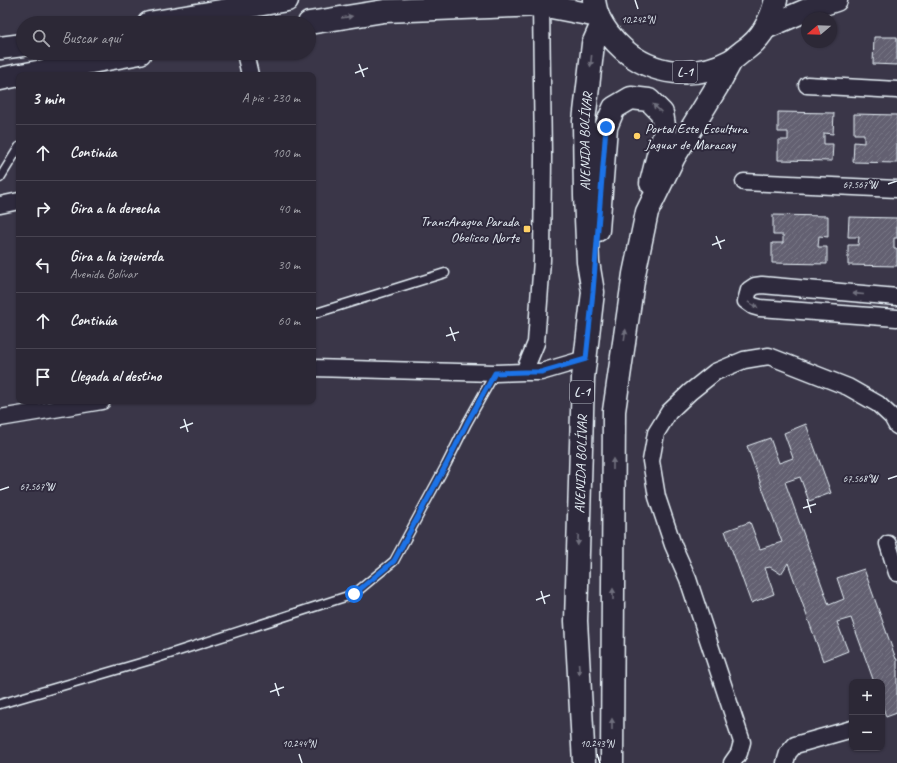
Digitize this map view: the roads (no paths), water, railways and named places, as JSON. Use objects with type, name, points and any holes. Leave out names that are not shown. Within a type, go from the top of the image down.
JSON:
[{"type":"main road","points":[[191,16],[287,0]]},
{"type":"main road","name":"L-1","points":[[598,14],[615,42],[631,56],[649,66],[670,72],[691,73],[711,69],[731,61],[750,47],[765,28],[776,0]]},
{"type":"main road","points":[[765,28],[809,8],[836,0]]},
{"type":"main road","points":[[316,22],[384,11],[541,5],[598,14]]},
{"type":"main road","name":"AVENIDA BOLÍVAR","points":[[584,763],[576,621],[583,386],[593,292],[588,262],[584,121],[598,14]]},
{"type":"main road","points":[[0,48],[16,45]]},
{"type":"main road","points":[[48,72],[67,70],[110,60]]},
{"type":"main road","name":"L-1","points":[[612,763],[614,412],[634,274],[647,212],[674,158],[731,61]]},
{"type":"main road","points":[[0,79],[16,76]]},
{"type":"main road","points":[[593,292],[606,127],[614,108],[631,98],[649,100],[662,113],[665,132],[648,196],[647,212]]},
{"type":"street","points":[[524,372],[536,343],[542,260],[543,150],[541,5]]},
{"type":"street","points":[[247,60],[249,72]]},
{"type":"street","points":[[807,85],[897,90]]},
{"type":"street","points":[[744,182],[897,189]]},
{"type":"street","points":[[0,205],[16,202]]},
{"type":"street","points":[[897,297],[762,285],[755,286],[749,290],[746,301],[753,306],[760,308],[897,318]]},
{"type":"street","points":[[732,763],[739,753],[742,742],[688,579],[673,546],[657,497],[651,461],[656,433],[669,412],[690,392],[715,372],[744,360],[769,356],[848,387],[878,404],[892,417],[897,426]]},
{"type":"street","points":[[316,368],[495,373],[541,372],[586,359]]},
{"type":"street","points":[[0,418],[56,405],[68,404]]},
{"type":"street","points":[[888,544],[897,573]]},
{"type":"street","points":[[785,763],[788,753],[795,744],[849,730]]},
{"type":"lane","points":[[0,178],[16,152]]},
{"type":"lane","points":[[316,313],[445,273]]},
{"type":"lane","points":[[0,704],[154,658],[354,594],[394,561],[495,373]]},
{"type":"place","name":"Portal Este Escultura Jaguar de Maracay","points":[[637,136]]},
{"type":"place","name":"TransAragua Parada Obelisco Norte","points":[[527,229]]}]
